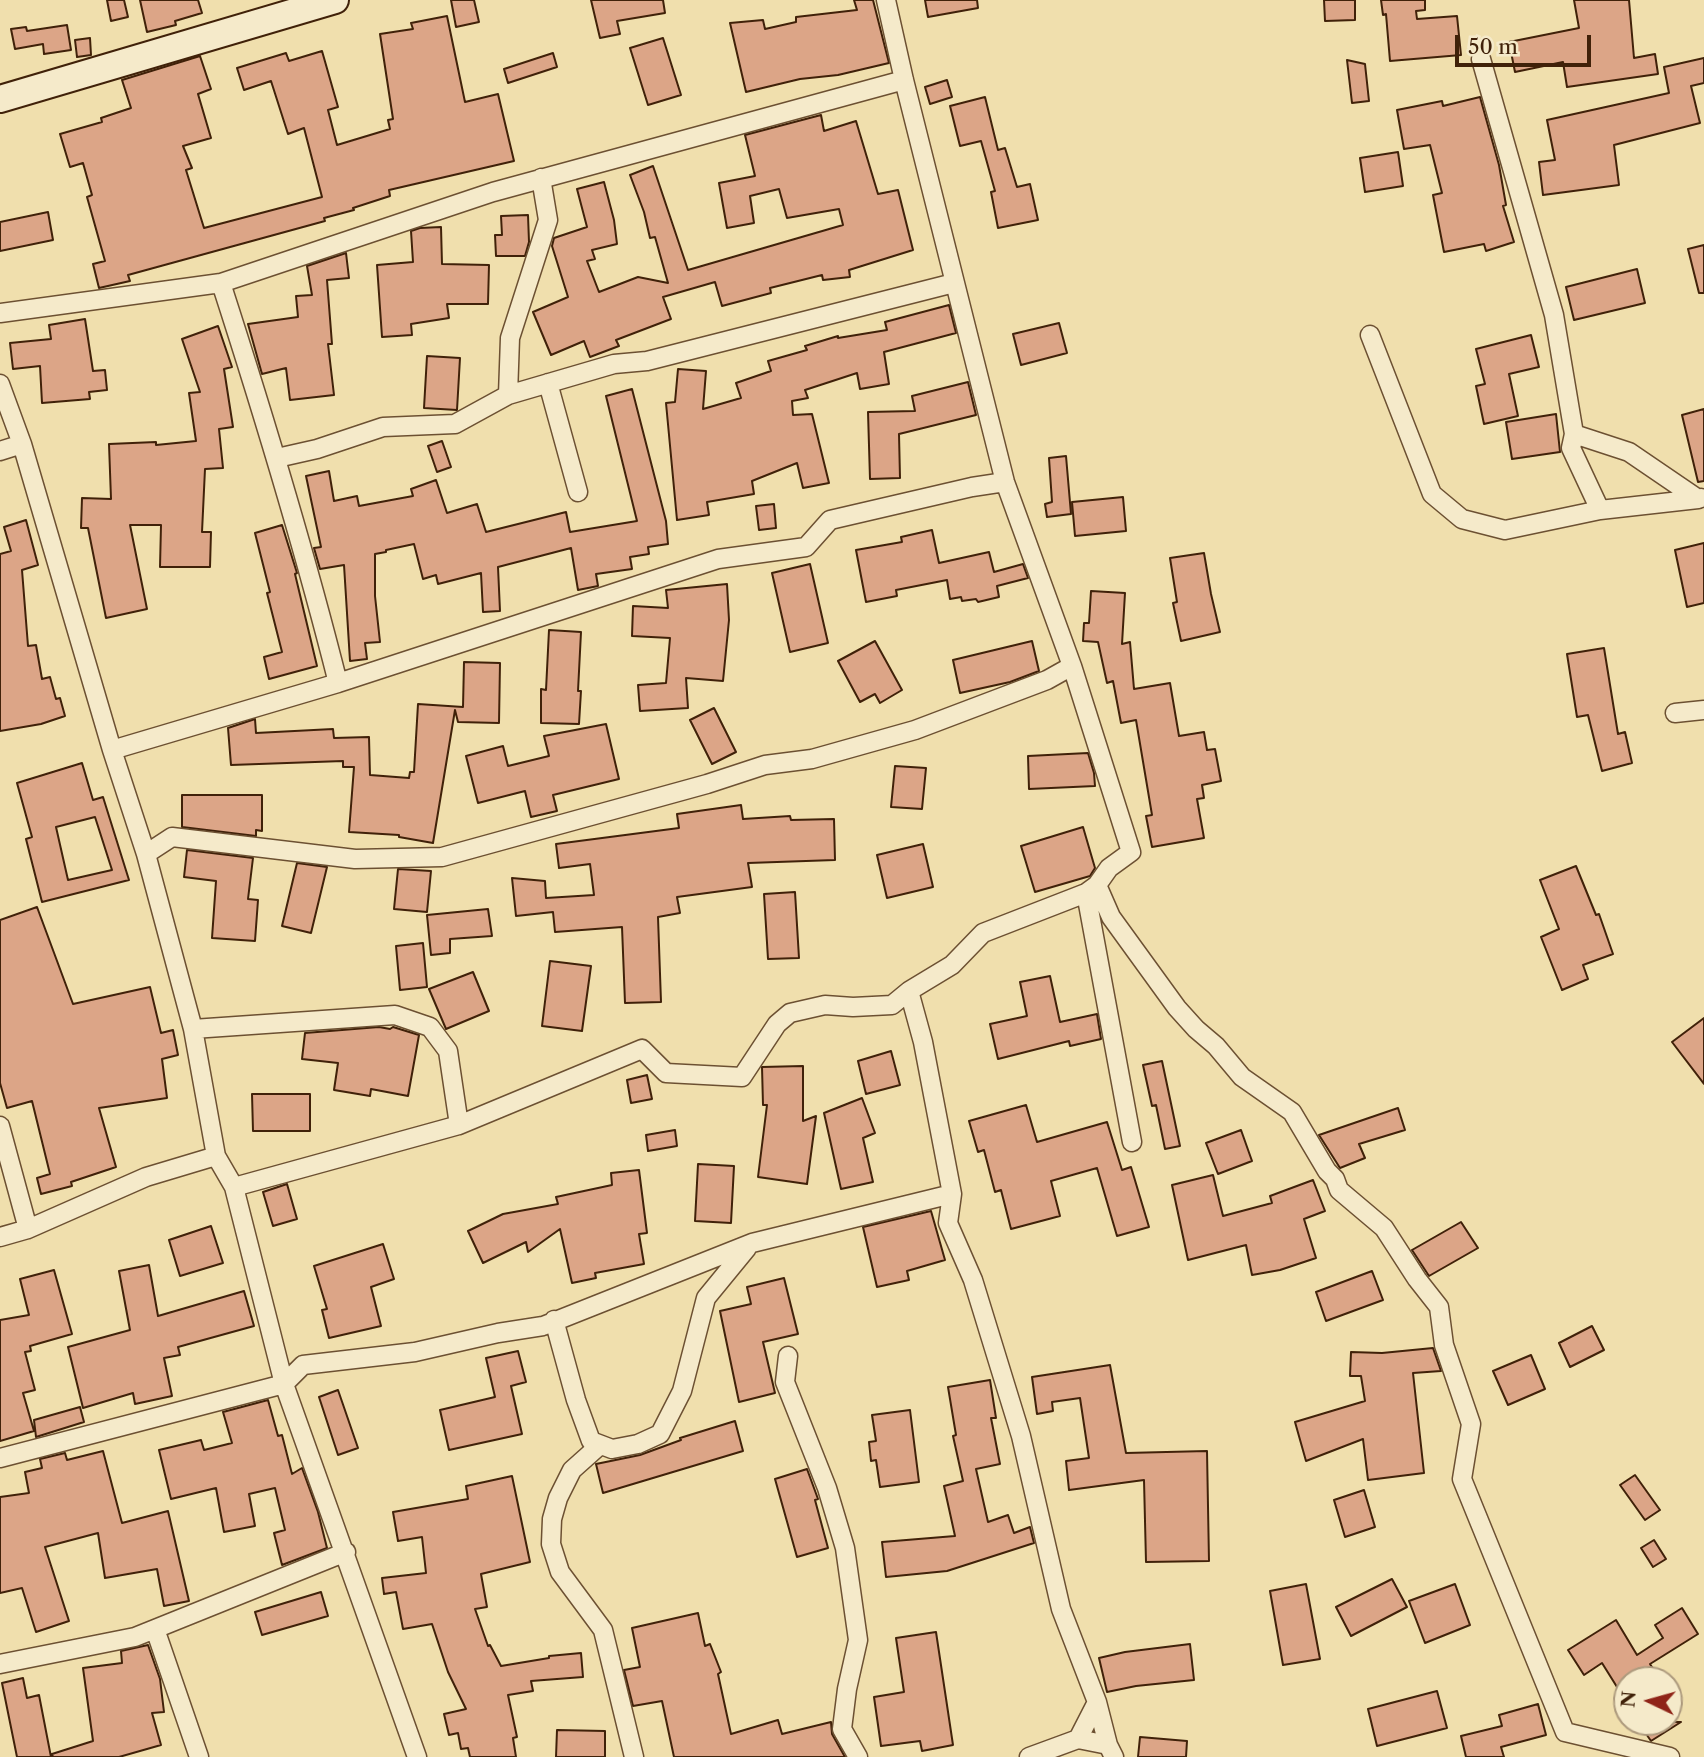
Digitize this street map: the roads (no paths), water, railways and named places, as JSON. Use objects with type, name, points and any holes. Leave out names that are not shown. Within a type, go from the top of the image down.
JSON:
[{"type":"street","points":[[0,99],[335,0]]},
{"type":"street","points":[[234,1187],[459,1125],[642,1049],[666,1073],[742,1077],[777,1024],[790,1013],[825,1004],[853,1007],[892,1005],[909,991],[952,965],[983,933],[1091,889],[1109,868],[1131,852],[1072,666],[1005,482],[886,0]]},
{"type":"street","points":[[1481,59],[1554,315],[1574,434],[1571,448],[1600,510]]},
{"type":"street","points":[[0,313],[221,283],[494,191],[904,80]]},
{"type":"street","points":[[508,395],[510,338],[548,220],[541,178]]},
{"type":"street","points":[[221,283],[277,458],[338,683]]},
{"type":"street","points":[[277,458],[317,449],[383,428],[455,424],[508,395],[614,364],[647,361],[954,283]]},
{"type":"street","points":[[1370,335],[1432,495],[1462,519],[1505,530],[1600,510],[1701,498]]},
{"type":"street","points":[[548,383],[578,492]]},
{"type":"street","points":[[0,384],[22,444],[112,750],[146,854],[192,1029],[216,1156],[234,1187],[284,1384],[417,1757]]},
{"type":"street","points":[[1574,434],[1629,452],[1701,498]]},
{"type":"street","points":[[0,451],[22,444]]},
{"type":"street","points":[[112,750],[338,683],[718,559],[806,547],[830,520],[972,487],[1005,482]]},
{"type":"street","points":[[146,854],[172,837],[355,859],[442,857],[707,784],[765,765],[812,759],[915,730],[1047,680],[1072,666]]},
{"type":"street","points":[[1675,713],[1704,710]]},
{"type":"street","points":[[1091,889],[1132,1142]]},
{"type":"street","points":[[1091,889],[1196,1029],[1216,1046],[1242,1077],[1292,1112],[1335,1179],[1339,1190],[1384,1228],[1439,1307],[1444,1345],[1471,1424],[1462,1479],[1565,1732],[1670,1757]]},
{"type":"street","points":[[909,991],[923,1042],[952,1194],[948,1223],[972,1280],[1021,1436],[1061,1609],[1097,1702],[1111,1751]]},
{"type":"street","points":[[192,1029],[395,1015],[430,1027],[448,1051],[459,1125]]},
{"type":"street","points":[[0,1126],[29,1229]]},
{"type":"street","points":[[0,1237],[29,1229],[146,1177],[216,1156]]},
{"type":"street","points":[[0,1458],[284,1384],[303,1365],[415,1352],[543,1326],[752,1243],[952,1194]]},
{"type":"street","points":[[554,1320],[576,1400],[591,1441],[612,1450],[638,1444],[660,1434],[682,1391],[706,1298],[752,1243]]},
{"type":"street","points":[[788,1356],[785,1382],[827,1488],[845,1548],[858,1640],[846,1689],[842,1729],[858,1757]]},
{"type":"street","points":[[600,1445],[572,1470],[558,1498],[552,1519],[551,1544],[560,1572],[603,1630],[634,1757]]},
{"type":"street","points":[[0,1664],[108,1643],[155,1629],[346,1552]]},
{"type":"street","points":[[155,1629],[199,1757]]},
{"type":"street","points":[[1078,1739],[1097,1702]]},
{"type":"street","points":[[1029,1757],[1078,1739],[1111,1751]]}]
